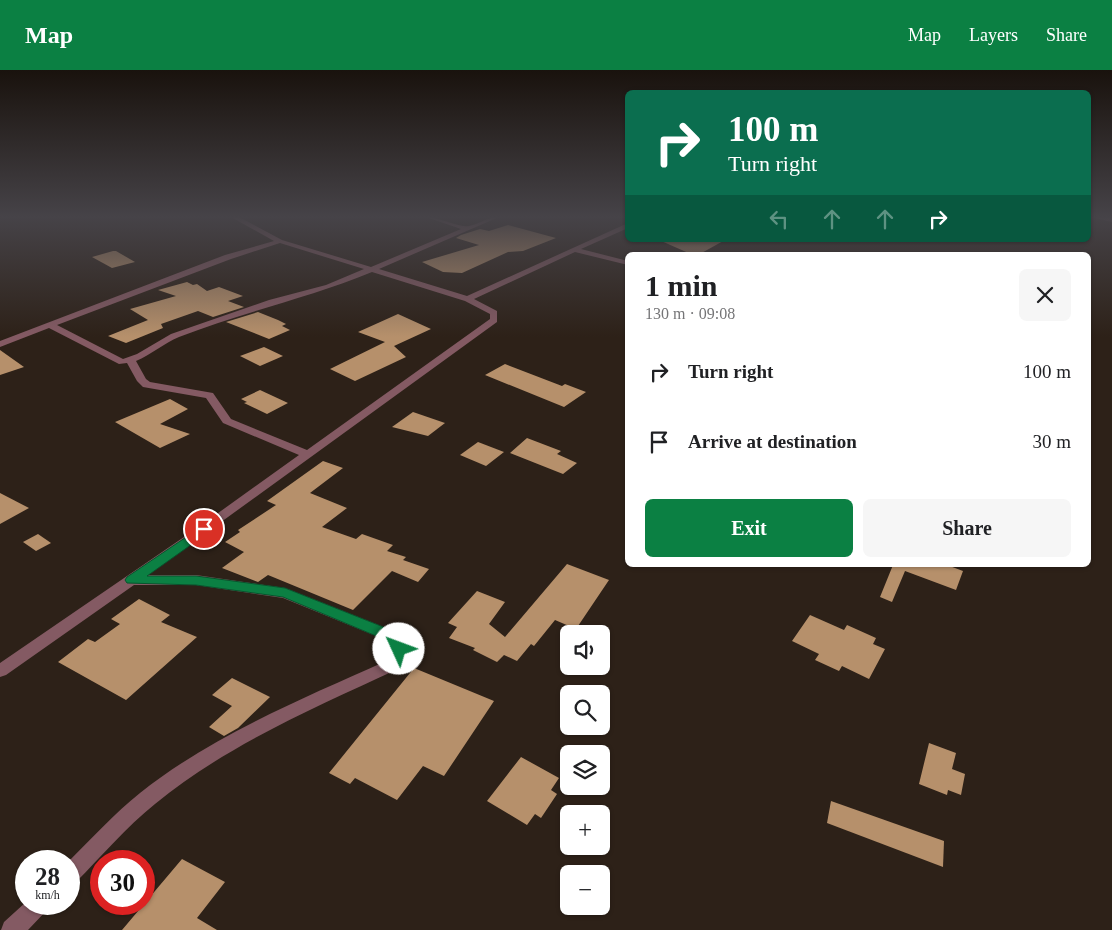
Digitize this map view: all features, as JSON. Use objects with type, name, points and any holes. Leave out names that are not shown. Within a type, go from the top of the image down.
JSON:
[{"type":"street","points":[[0,344],[228,257]]},
{"type":"street","points":[[0,671],[132,580],[494,320],[494,313],[468,299],[332,257]]},
{"type":"street","points":[[49,325],[122,362],[131,361],[174,336],[272,302],[329,287],[399,257]]},
{"type":"street","points":[[468,299],[559,257]]},
{"type":"street","points":[[604,257],[625,262]]},
{"type":"street","points":[[131,361],[142,381],[148,385],[208,395],[227,421],[306,454]]},
{"type":"street","points":[[80,864],[148,799],[188,771],[239,740],[392,665],[399,649],[386,634],[285,593],[196,580],[132,580]]},
{"type":"street","points":[[12,930],[28,915]]},
{"type":"building","points":[[92,257],[127,257],[135,262],[112,268]]},
{"type":"building","points":[[438,257],[497,257],[462,273],[443,272],[422,262]]},
{"type":"building","points":[[187,282],[193,285],[197,284],[207,291],[219,287],[243,296],[228,301],[244,307],[213,317],[198,311],[161,324],[163,328],[126,343],[108,336],[148,320],[130,309],[176,296],[158,290]]},
{"type":"building","points":[[258,312],[286,324],[282,326],[290,330],[269,339],[226,322]]},
{"type":"building","points":[[398,314],[431,329],[394,346],[406,357],[355,381],[330,369],[385,342],[358,332]]},
{"type":"building","points":[[264,347],[283,356],[260,366],[240,356]]},
{"type":"building","points":[[0,350],[24,367],[0,375]]},
{"type":"building","points":[[505,364],[562,386],[565,384],[586,392],[564,407],[485,375]]},
{"type":"building","points":[[260,390],[288,403],[267,414],[244,403],[247,402],[241,399]]},
{"type":"building","points":[[170,399],[188,409],[160,424],[190,434],[160,448],[115,422]]},
{"type":"building","points":[[413,412],[445,423],[428,436],[392,427]]},
{"type":"building","points":[[527,438],[561,451],[557,454],[577,463],[563,474],[510,453]]},
{"type":"building","points":[[478,442],[504,452],[486,466],[460,455]]},
{"type":"building","points":[[323,461],[343,468],[310,493],[347,508],[322,527],[356,539],[362,534],[393,545],[387,551],[406,557],[403,560],[429,569],[418,582],[392,571],[353,610],[268,575],[258,582],[222,568],[244,552],[225,542],[240,532],[238,530],[276,505],[267,501]]},
{"type":"building","points":[[0,493],[29,508],[0,524]]},
{"type":"building","points":[[38,534],[51,543],[36,551],[23,542]]},
{"type":"building","points":[[567,564],[609,580],[579,625],[567,625],[555,620],[534,646],[531,644],[517,661],[504,655],[497,662],[473,650],[475,648],[449,638],[457,627],[448,623],[477,591],[505,602],[489,624],[505,637]]},
{"type":"building","points":[[892,567],[952,567],[963,571],[956,590],[905,571],[892,602],[880,597]]},
{"type":"building","points":[[139,599],[170,615],[161,622],[197,637],[126,700],[58,662],[88,639],[95,642],[120,624],[111,619]]},
{"type":"building","points":[[810,615],[844,630],[847,625],[876,638],[873,644],[885,649],[869,679],[842,666],[839,671],[815,660],[819,654],[792,641]]},
{"type":"building","points":[[414,668],[494,701],[444,776],[423,766],[397,800],[355,778],[350,784],[329,773]]},
{"type":"building","points":[[232,678],[270,697],[238,728],[224,736],[209,727],[232,706],[212,695]]},
{"type":"building","points":[[929,743],[956,753],[952,769],[965,774],[961,795],[948,790],[947,795],[919,784]]},
{"type":"building","points":[[521,757],[559,778],[551,790],[557,794],[541,818],[535,814],[527,825],[487,801]]},
{"type":"building","points":[[831,801],[944,841],[943,867],[827,823]]},
{"type":"building","points":[[182,859],[225,882],[197,918],[217,930],[122,930],[135,915],[155,915],[155,891]]},
{"type":"route","points":[[204,529],[132,580],[196,580],[285,593],[386,634],[399,649]]}]
